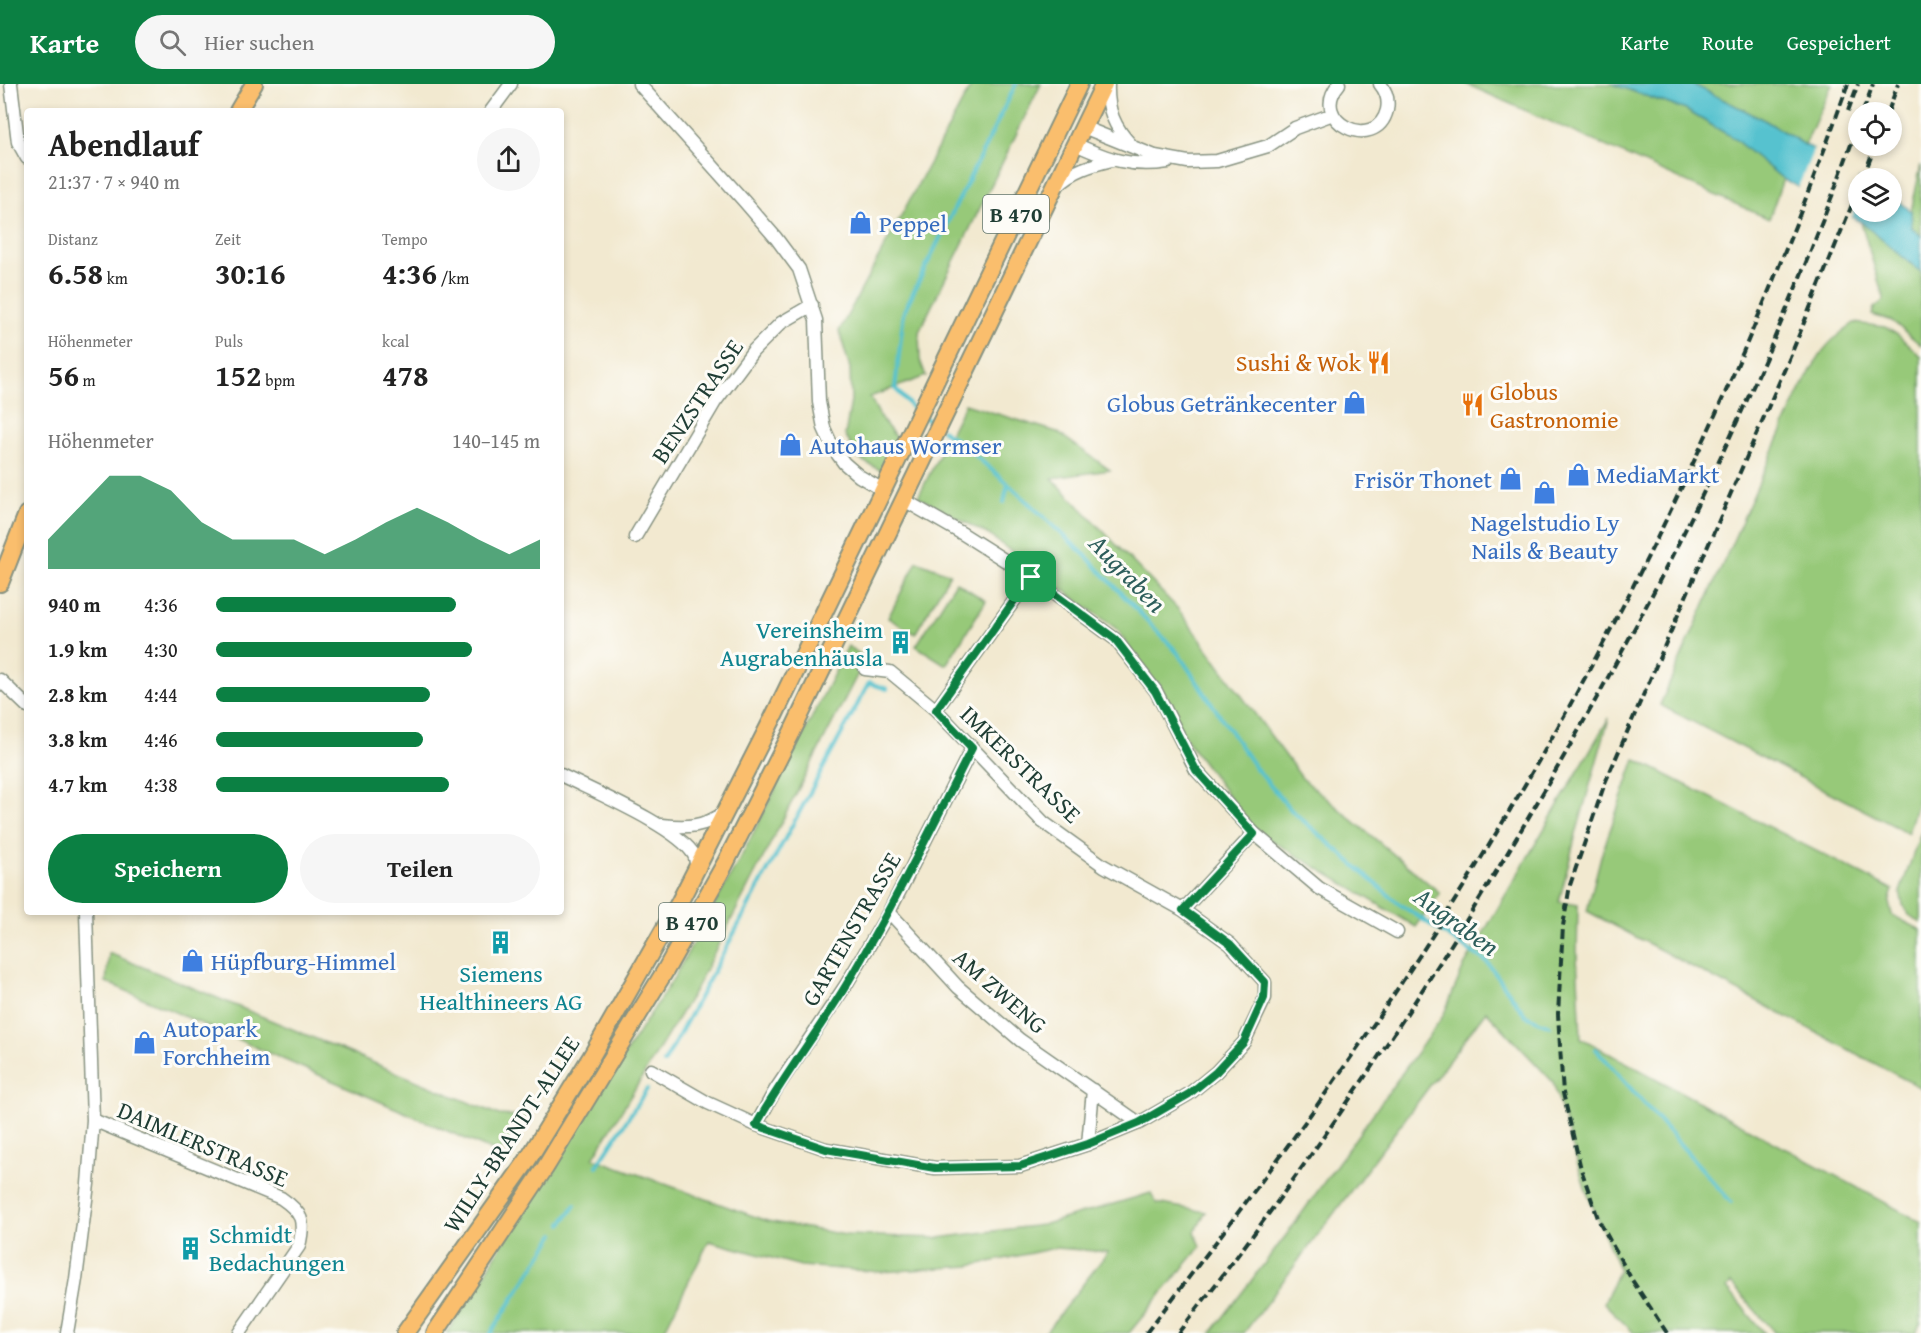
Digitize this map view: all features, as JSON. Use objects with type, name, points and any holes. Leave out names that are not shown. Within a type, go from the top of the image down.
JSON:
[{"type":"main road","points":[[240,108],[254,84]]},
{"type":"main road","name":"WILLY-BRANDT-ALLEE","points":[[405,1333],[533,1151],[591,1057],[657,941],[777,710],[1079,84]]},
{"type":"main road","name":"WILLY-BRANDT-ALLEE","points":[[435,1333],[545,1168],[725,864],[792,732],[1083,127],[1106,84]]},
{"type":"main road","points":[[1063,117],[1083,127]]},
{"type":"main road","points":[[1055,134],[1075,144]]},
{"type":"main road","points":[[883,490],[904,500]]},
{"type":"main road","points":[[0,583],[24,522]]},
{"type":"street","points":[[11,84],[18,142],[24,153]]},
{"type":"street","points":[[493,108],[511,84]]},
{"type":"street","points":[[639,84],[776,238],[799,269],[813,305],[818,337],[819,402],[824,428],[833,448],[844,463],[859,476],[883,490]]},
{"type":"street","points":[[1106,84],[1114,125],[1135,149]]},
{"type":"street","points":[[1339,84],[1332,99],[1333,114],[1349,129],[1366,131],[1374,127],[1386,113],[1387,95],[1380,84]]},
{"type":"street","points":[[1075,144],[1112,160],[1129,164],[1217,161],[1268,146],[1294,128],[1333,114]]},
{"type":"street","points":[[1083,127],[1135,149],[1175,161]]},
{"type":"street","points":[[1053,190],[1067,176],[1112,160]]},
{"type":"street","name":"BENZSTRASSE","points":[[635,537],[716,402],[753,351],[781,323],[813,305]]},
{"type":"street","points":[[904,500],[1031,577],[1115,639],[1155,691],[1196,770],[1254,834],[1319,888],[1397,932]]},
{"type":"street","points":[[936,710],[1031,577]]},
{"type":"street","name":"IMKERSTRASSE","points":[[651,1070],[708,1103],[756,1125],[826,1149],[935,1168],[1020,1166],[1088,1144],[1139,1123],[1189,1094],[1216,1072],[1244,1042],[1264,998],[1265,982],[1230,944],[1183,910],[1104,866],[1043,822],[936,710],[890,672],[865,669]]},
{"type":"street","points":[[0,680],[24,703]]},
{"type":"street","name":"GARTENSTRASSE","points":[[756,1125],[776,1089],[846,985],[889,912],[972,748]]},
{"type":"street","points":[[564,776],[661,825],[684,843],[695,856],[696,868]]},
{"type":"street","points":[[661,825],[698,826],[713,821],[725,812]]},
{"type":"street","points":[[1183,910],[1254,834]]},
{"type":"street","name":"AM ZWENG","points":[[889,912],[958,987],[1020,1040],[1139,1123]]},
{"type":"street","name":"DAIMLERSTRASSE","points":[[67,1333],[87,1196],[93,1120],[86,915]]},
{"type":"street","points":[[1088,1144],[1093,1090]]},
{"type":"street","name":"DAIMLERSTRASSE","points":[[93,1120],[281,1198],[295,1208],[302,1219],[299,1246],[239,1333]]},
{"type":"green space","points":[[972,84],[1041,84],[919,332],[920,360],[926,376],[870,397],[882,420],[900,442],[882,471],[859,459],[845,435],[851,401],[850,368],[839,331]]},
{"type":"green space","points":[[1466,84],[1612,84],[1686,110],[1732,137],[1783,179],[1769,219]]},
{"type":"green space","points":[[1692,84],[1832,84],[1805,145],[1766,121]]},
{"type":"green space","points":[[1921,165],[1921,236],[1912,228],[1911,211]]},
{"type":"green space","points":[[1861,222],[1921,272],[1921,345],[1892,321],[1872,315],[1874,308],[1884,300]]},
{"type":"green space","points":[[1854,323],[1885,327],[1898,335],[1921,356],[1921,790],[1908,833],[1660,705],[1798,395],[1827,346]]},
{"type":"green space","points":[[965,404],[1057,432],[1110,470],[1052,478],[1178,609],[1302,778],[1440,893],[1416,927],[1254,830],[1191,746],[1118,630],[989,535],[918,497]]},
{"type":"green space","points":[[917,561],[950,574],[915,634],[888,618]]},
{"type":"green space","points":[[956,582],[986,601],[946,665],[916,646]]},
{"type":"green space","points":[[848,646],[866,658],[695,990],[593,1158],[767,1221],[846,1235],[938,1238],[1042,1225],[1151,1193],[1156,1203],[1206,1212],[1195,1232],[1201,1246],[1129,1333],[1045,1333],[1108,1252],[1055,1248],[970,1266],[881,1272],[801,1266],[709,1241],[663,1333],[446,1333],[475,1292],[501,1246],[673,979],[741,857]]},
{"type":"green space","points":[[1609,718],[1559,902],[1578,905],[1577,956],[1581,1038],[1921,1222],[1921,1322],[1916,1333],[1775,1333],[1731,1283],[1727,1288],[1764,1333],[1634,1333],[1604,1303],[1619,1269],[1585,1188],[1553,1082],[1486,1011],[1244,1333],[1211,1333],[1287,1234],[1443,1016],[1464,966]]},
{"type":"green space","points":[[1635,759],[1893,890],[1889,902],[1892,915],[1921,930],[1921,1088],[1587,911],[1601,856]]},
{"type":"green space","points":[[1921,832],[1921,923],[1909,915],[1903,905],[1900,892]]},
{"type":"green space","points":[[109,953],[499,1115],[530,1117],[498,1153],[106,982]]},
{"type":"water","points":[[1612,84],[1692,84],[1766,121],[1805,145],[1851,168],[1848,168],[1848,215],[1783,179],[1732,137],[1686,110]]},
{"type":"water","points":[[1902,203],[1911,211],[1912,228],[1921,236],[1921,272],[1861,222],[1902,222]]},
{"type":"pier","points":[[1815,146],[1858,168],[1848,168],[1848,218],[1797,190]]},
{"type":"waterway","name":"Augraben","points":[[916,412],[895,388],[904,311],[1016,84]]},
{"type":"waterway","name":"Augraben","points":[[922,416],[936,425]]},
{"type":"waterway","name":"Augraben","points":[[942,430],[1008,484],[1086,556],[1177,652],[1254,766],[1291,810],[1398,903],[1487,962],[1526,1016],[1550,1026]]},
{"type":"waterway","points":[[1004,502],[1008,484]]},
{"type":"waterway","points":[[664,1063],[869,683],[887,689]]},
{"type":"waterway","name":"Augraben","points":[[1596,1049],[1731,1202]]},
{"type":"waterway","points":[[597,1166],[647,1089]]},
{"type":"waterway","points":[[562,1224],[575,1205]]},
{"type":"waterway","points":[[491,1333],[555,1234]]},
{"type":"railway","points":[[1146,1333],[1277,1160],[1372,1027],[1470,877],[1534,769],[1653,547],[1707,433],[1805,202],[1848,84]]},
{"type":"railway","points":[[1851,102],[1858,84]]},
{"type":"railway","points":[[1867,102],[1873,84]]},
{"type":"railway","points":[[1892,102],[1898,84]]},
{"type":"railway","points":[[1178,1333],[1280,1198],[1424,988],[1513,843],[1600,693],[1722,455],[1794,291],[1848,152]]},
{"type":"railway","points":[[1867,168],[1871,156]]},
{"type":"railway","points":[[1667,1333],[1632,1280],[1599,1221],[1581,1169],[1563,1093],[1558,1014],[1563,926],[1570,885],[1605,783],[1790,357],[1848,215]]},
{"type":"place","name":"Peppel","points":[[861,223]]},
{"type":"place","name":"Sushi & Wok","points":[[1379,362]]},
{"type":"place","name":"Globus Getränkecenter","points":[[1355,403]]},
{"type":"place","name":"Globus Gastronomie","points":[[1472,405]]},
{"type":"place","name":"Autohaus Wormser","points":[[791,445]]},
{"type":"place","name":"MediaMarkt","points":[[1578,474]]},
{"type":"place","name":"Frisör Thonet","points":[[1510,479]]},
{"type":"place","name":"Nagelstudio Ly Nails & Beauty","points":[[1545,492]]},
{"type":"place","name":"Vereinsheim Augrabenhäusla","points":[[901,643]]},
{"type":"place","name":"Siemens Healthineers AG","points":[[501,943]]},
{"type":"place","name":"Hüpfburg-Himmel","points":[[193,961]]},
{"type":"place","name":"Autopark Forchheim","points":[[145,1042]]},
{"type":"place","name":"Schmidt Bedachungen","points":[[191,1248]]},
{"type":"route","points":[[1031,577],[1115,639],[1155,691],[1196,770],[1254,834],[1183,910],[1230,944],[1265,982],[1264,998],[1244,1042],[1216,1072],[1189,1094],[1139,1123],[1088,1144],[1020,1166],[935,1168],[826,1149],[756,1125],[776,1089],[846,985],[889,912],[972,748],[936,710],[1031,577]]}]
